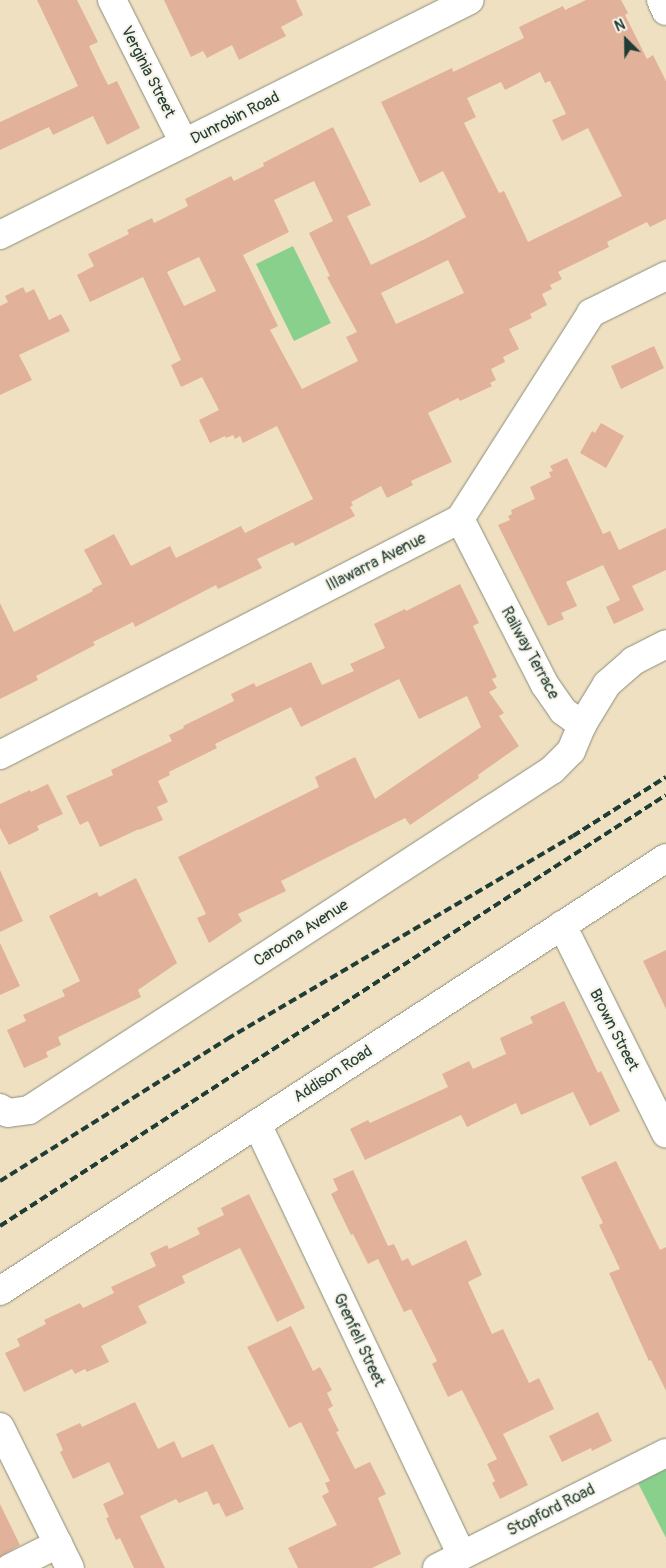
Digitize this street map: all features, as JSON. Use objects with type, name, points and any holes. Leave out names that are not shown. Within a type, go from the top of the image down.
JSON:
[{"type":"street","name":"Verginia Street","points":[[112,0],[184,143]]},
{"type":"street","name":"Dunrobin Road","points":[[0,235],[470,0]]},
{"type":"street","points":[[661,0],[666,11]]},
{"type":"street","points":[[460,519],[591,313],[666,276]]},
{"type":"street","name":"Railway Terrace","points":[[460,519],[545,686],[563,711],[582,725]]},
{"type":"street","name":"Illawarra Avenue","points":[[0,755],[460,519]]},
{"type":"street","points":[[582,725],[606,684],[633,661],[666,644]]},
{"type":"street","name":"Caroona Avenue","points":[[0,1108],[8,1113],[29,1110],[552,770],[571,751],[582,725]]},
{"type":"street","name":"Addison Road","points":[[0,1291],[666,858]]},
{"type":"street","name":"Brown Street","points":[[562,925],[666,1134]]},
{"type":"street","name":"Grenfell Street","points":[[257,1124],[462,1555]]},
{"type":"street","points":[[0,1427],[64,1556],[10,1568]]},
{"type":"street","name":"Stopford Road","points":[[437,1568],[666,1453]]},
{"type":"green space","points":[[293,246],[331,323],[294,341],[256,264]]},
{"type":"green space","points":[[666,1469],[666,1538],[638,1483]]},
{"type":"building","points":[[37,0],[77,0],[98,42],[89,46],[100,69],[108,85],[117,81],[140,128],[107,145],[93,116],[53,135],[49,127],[0,150],[0,122],[78,86]]},
{"type":"building","points":[[164,0],[296,0],[303,15],[281,27],[286,36],[239,60],[232,45],[207,58],[203,51],[191,57]]},
{"type":"building","points":[[586,0],[621,0],[628,13],[625,15],[647,59],[653,55],[666,81],[666,219],[650,227],[647,222],[607,242],[609,247],[558,272],[562,279],[550,285],[552,289],[542,294],[547,305],[530,314],[532,318],[509,329],[519,349],[503,357],[505,362],[491,369],[496,380],[490,383],[492,386],[460,401],[458,398],[428,413],[452,462],[411,481],[413,485],[387,498],[381,486],[351,502],[353,505],[350,507],[355,516],[295,546],[293,542],[257,559],[262,568],[218,589],[216,585],[135,627],[133,622],[93,642],[95,645],[36,676],[38,680],[0,699],[0,603],[14,632],[93,591],[92,589],[102,584],[84,550],[114,534],[131,566],[170,546],[176,558],[241,526],[245,533],[313,499],[277,426],[243,443],[240,436],[235,439],[233,435],[226,438],[225,436],[210,443],[199,420],[219,410],[202,377],[181,387],[171,365],[181,360],[143,277],[90,302],[77,275],[94,266],[88,254],[129,234],[127,230],[152,218],[154,223],[188,206],[185,199],[231,176],[234,181],[264,166],[263,163],[333,127],[371,205],[347,216],[371,265],[427,238],[466,217],[443,171],[420,183],[381,102],[452,68],[453,72],[524,38],[519,27],[563,6],[565,10]],"holes":[[[540,72],[545,83],[550,81],[566,114],[552,120],[562,141],[588,128],[622,196],[528,242],[504,191],[499,193],[464,123],[476,117],[467,98],[501,82],[505,90]],[[314,181],[333,221],[309,233],[330,276],[327,277],[357,332],[346,337],[358,361],[302,389],[270,330],[278,326],[243,255],[289,232],[274,200]],[[199,257],[216,291],[184,306],[167,272]],[[448,260],[464,293],[396,324],[381,293]]]},
{"type":"building","points":[[23,287],[26,293],[34,289],[49,320],[61,314],[70,331],[19,355],[32,380],[0,395],[0,306],[8,302],[5,296]]},
{"type":"building","points":[[654,346],[664,368],[621,389],[611,366]]},
{"type":"building","points":[[601,423],[624,436],[606,468],[580,453],[592,431],[595,433]]},
{"type":"building","points":[[567,458],[603,534],[610,531],[619,550],[666,528],[666,570],[632,586],[644,610],[614,624],[606,607],[620,600],[603,565],[566,582],[577,606],[561,613],[564,619],[548,626],[498,525],[510,520],[508,516],[512,514],[511,510],[535,499],[530,487],[551,477],[549,472],[553,471],[550,466]]},
{"type":"building","points":[[460,584],[479,623],[473,626],[497,677],[492,679],[497,688],[489,692],[504,713],[499,716],[519,746],[478,775],[479,778],[410,825],[405,818],[281,881],[286,891],[238,914],[242,921],[209,943],[197,918],[206,914],[178,857],[319,787],[315,777],[355,757],[375,799],[481,727],[467,696],[419,719],[399,679],[301,727],[291,707],[215,744],[217,748],[169,772],[170,775],[158,781],[168,802],[157,807],[163,820],[100,847],[88,821],[80,825],[66,796],[113,775],[111,770],[172,741],[169,735],[234,701],[231,694],[254,683],[256,687],[311,662],[322,685],[354,671],[350,664],[385,648],[374,624],[405,609],[406,611]]},
{"type":"building","points":[[48,784],[63,814],[37,826],[39,830],[9,845],[0,828],[0,804]]},
{"type":"building","points":[[0,870],[23,921],[0,932]]},
{"type":"building","points":[[136,878],[177,963],[138,990],[141,997],[58,1037],[61,1045],[46,1052],[48,1057],[24,1068],[7,1030],[26,1021],[23,1015],[65,996],[62,990],[80,981],[49,916],[97,892],[99,897]]},
{"type":"building","points":[[0,943],[20,986],[0,995]]},
{"type":"building","points":[[666,950],[666,1009],[643,961]]},
{"type":"building","points":[[564,1001],[598,1073],[601,1071],[620,1111],[590,1126],[573,1092],[521,1115],[516,1103],[467,1127],[461,1115],[365,1160],[350,1129],[368,1120],[370,1123],[448,1087],[442,1074],[469,1061],[473,1069],[506,1054],[500,1038],[533,1023],[530,1017]]},
{"type":"building","points":[[616,1161],[660,1250],[666,1247],[666,1391],[651,1360],[649,1361],[609,1273],[620,1269],[599,1225],[603,1223],[581,1177]]},
{"type":"building","points":[[353,1170],[388,1246],[394,1244],[402,1261],[408,1258],[412,1266],[466,1240],[482,1275],[468,1282],[492,1334],[503,1329],[529,1383],[539,1378],[554,1409],[503,1434],[528,1485],[500,1499],[492,1483],[495,1481],[487,1464],[497,1459],[462,1390],[448,1397],[432,1364],[437,1361],[411,1309],[404,1312],[378,1259],[368,1264],[331,1194],[338,1190],[333,1179]]},
{"type":"building","points":[[249,1194],[305,1308],[277,1322],[240,1248],[182,1276],[185,1283],[138,1306],[147,1323],[101,1346],[109,1362],[87,1372],[85,1369],[75,1374],[72,1369],[24,1392],[5,1353],[20,1346],[17,1339],[46,1324],[44,1320],[80,1303],[83,1308],[114,1293],[111,1287],[156,1266],[150,1253],[167,1245],[169,1249],[200,1234],[197,1228],[224,1215],[221,1208]]},
{"type":"building","points":[[291,1326],[313,1371],[320,1367],[332,1390],[327,1393],[333,1406],[328,1409],[339,1431],[336,1432],[355,1469],[370,1462],[386,1494],[378,1498],[401,1554],[372,1568],[298,1568],[288,1548],[337,1525],[322,1496],[329,1492],[325,1483],[330,1481],[301,1422],[289,1428],[247,1347]]},
{"type":"building","points":[[135,1402],[158,1449],[174,1441],[182,1458],[213,1444],[244,1509],[226,1517],[219,1503],[213,1505],[207,1491],[179,1503],[176,1499],[140,1516],[165,1568],[134,1568],[120,1538],[116,1540],[106,1518],[109,1517],[103,1504],[124,1494],[109,1462],[73,1479],[60,1452],[63,1450],[56,1434],[80,1423],[82,1427]]},
{"type":"building","points":[[598,1412],[612,1441],[592,1451],[591,1448],[562,1462],[549,1436]]},
{"type":"building","points":[[0,1504],[20,1545],[0,1557]]},
{"type":"railway","points":[[0,1181],[227,1039],[573,836],[666,777]]},
{"type":"railway","points":[[0,1226],[666,795]]}]
